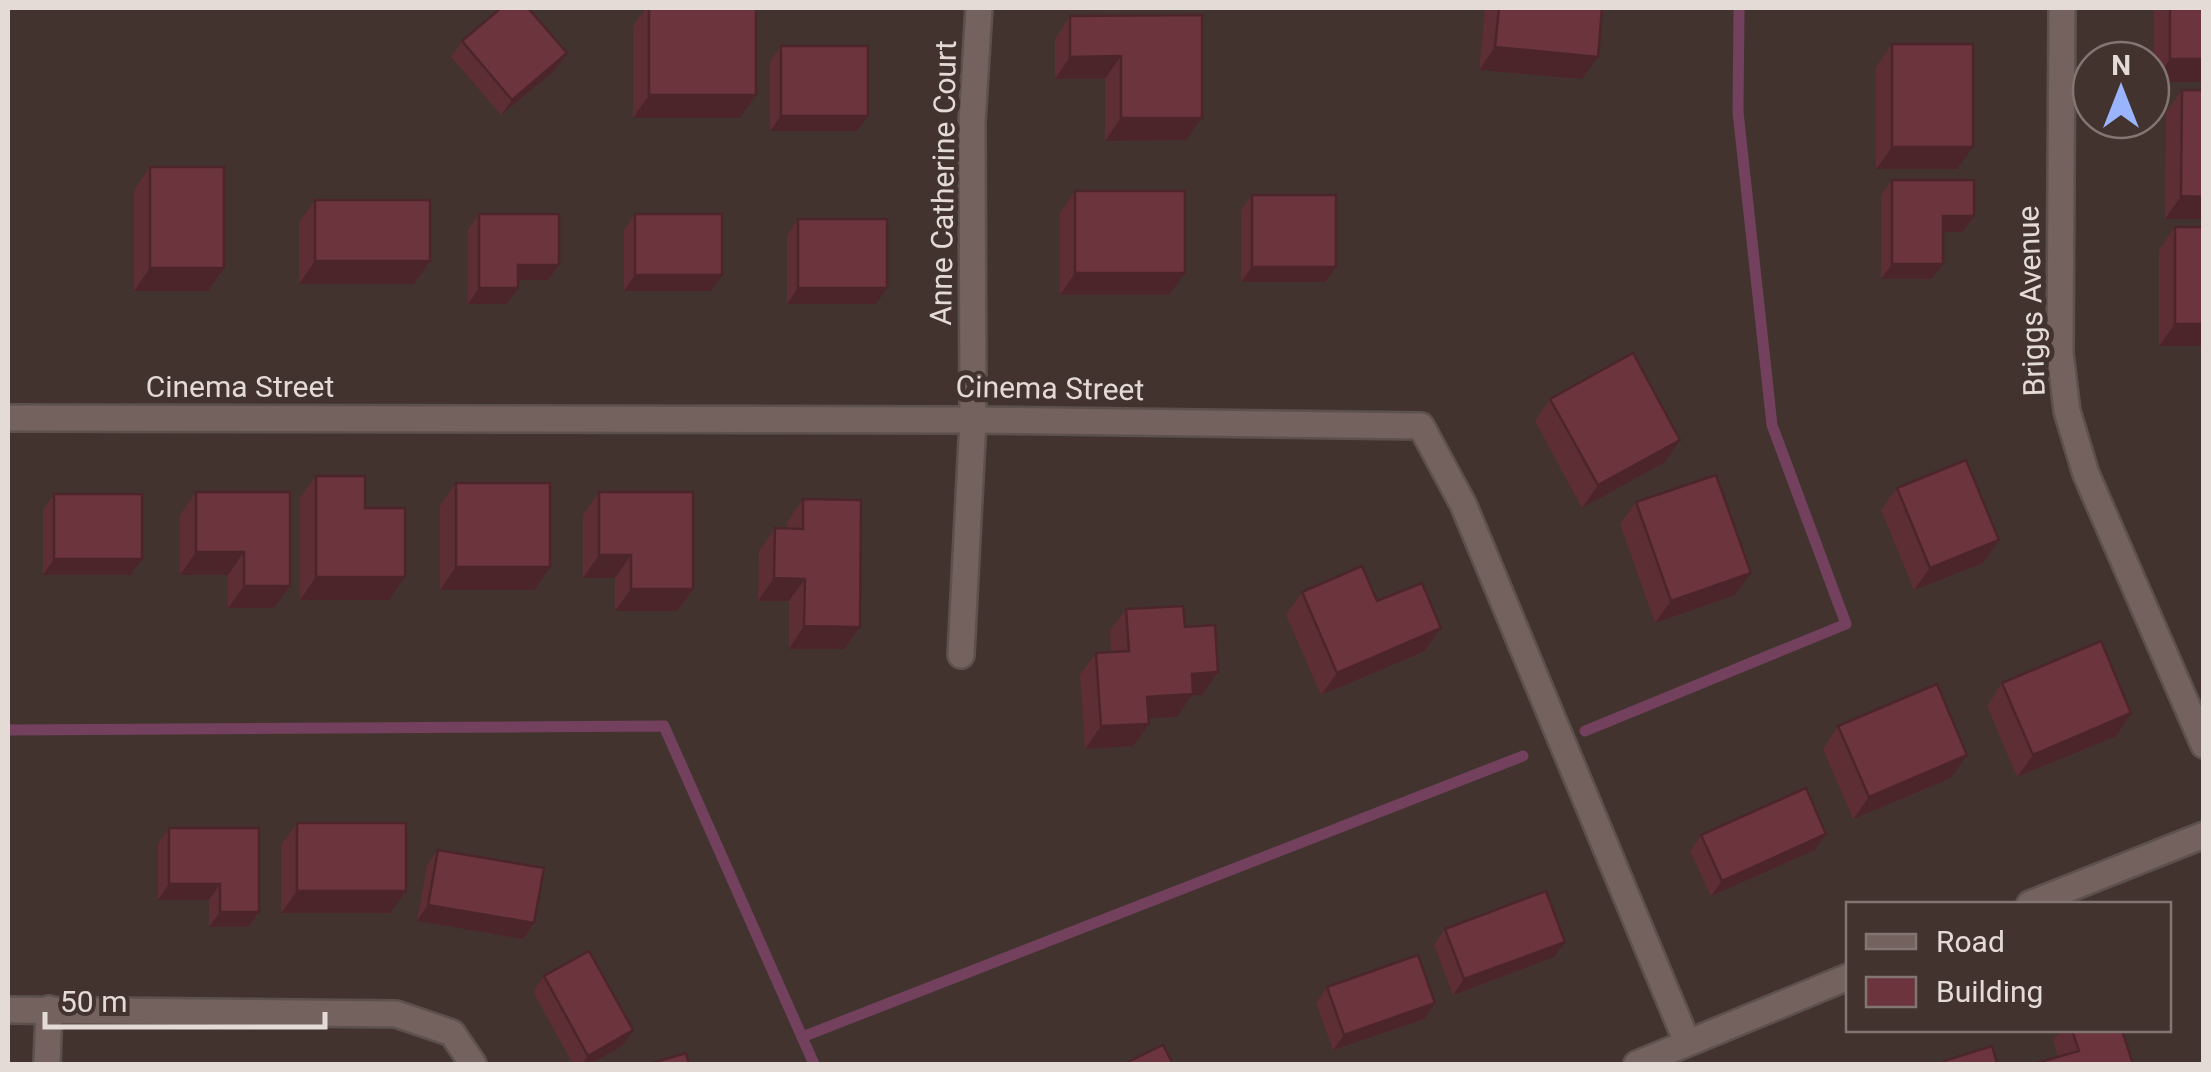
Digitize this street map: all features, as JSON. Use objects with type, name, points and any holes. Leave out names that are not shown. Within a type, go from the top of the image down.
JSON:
[{"type":"street","name":"Anne Catherine Court","points":[[962,655],[973,420],[972,122],[978,8]]},
{"type":"street","name":"Briggs Avenue","points":[[2062,8],[2060,352],[2067,411],[2086,474],[2204,746]]},
{"type":"street","name":"Cinema Street","points":[[8,418],[973,420],[1420,426],[1463,504],[1686,1042]]},
{"type":"street","points":[[2035,902],[2204,834]]},
{"type":"street","points":[[1637,1064],[1846,978]]},
{"type":"street","points":[[8,1010],[396,1014],[452,1033],[473,1064]]},
{"type":"street","points":[[47,1064],[48,1010]]},
{"type":"building","points":[[501,8],[528,8],[567,53],[512,100],[462,41]]},
{"type":"building","points":[[649,8],[756,8],[756,95],[649,95]]},
{"type":"building","points":[[1499,8],[1602,8],[1598,57],[1495,47]]},
{"type":"building","points":[[2170,8],[2204,8],[2204,59],[2171,59]]},
{"type":"building","points":[[1202,15],[1202,118],[1121,118],[1121,56],[1070,57],[1070,16]]},
{"type":"building","points":[[1892,44],[1973,44],[1973,147],[1892,147]]},
{"type":"building","points":[[781,46],[868,46],[868,116],[781,116]]},
{"type":"building","points":[[2182,90],[2204,90],[2204,197],[2181,196]]},
{"type":"building","points":[[150,167],[224,167],[224,268],[150,268]]},
{"type":"building","points":[[1892,180],[1974,180],[1974,216],[1943,216],[1943,264],[1892,264]]},
{"type":"building","points":[[1075,191],[1185,191],[1185,273],[1075,273]]},
{"type":"building","points":[[1252,195],[1336,195],[1336,267],[1252,267]]},
{"type":"building","points":[[315,200],[430,200],[430,261],[315,261]]},
{"type":"building","points":[[479,214],[559,214],[559,265],[518,265],[518,288],[479,288]]},
{"type":"building","points":[[635,214],[722,214],[722,275],[635,275]]},
{"type":"building","points":[[798,219],[887,219],[887,288],[798,288]]},
{"type":"building","points":[[2175,227],[2204,227],[2204,324],[2175,324]]},
{"type":"building","points":[[1633,353],[1680,440],[1598,485],[1550,399]]},
{"type":"building","points":[[1966,460],[1999,540],[1930,568],[1897,488]]},
{"type":"building","points":[[1716,475],[1751,573],[1671,601],[1636,502]]},
{"type":"building","points":[[316,476],[365,476],[365,508],[405,508],[405,577],[316,577]]},
{"type":"building","points":[[456,483],[550,483],[550,567],[456,567]]},
{"type":"building","points":[[196,492],[290,492],[290,586],[244,586],[244,552],[196,552]]},
{"type":"building","points":[[599,492],[693,492],[693,589],[631,589],[631,555],[599,555]]},
{"type":"building","points":[[54,494],[142,494],[142,559],[54,559]]},
{"type":"building","points":[[803,499],[861,500],[860,627],[804,626],[805,579],[774,578],[775,528],[803,529]]},
{"type":"building","points":[[1362,566],[1377,601],[1422,583],[1441,628],[1337,673],[1302,592]]},
{"type":"building","points":[[1183,606],[1185,627],[1215,625],[1218,672],[1192,674],[1193,694],[1147,697],[1149,724],[1101,726],[1096,653],[1129,651],[1126,609]]},
{"type":"building","points":[[2101,641],[2131,713],[2033,755],[2002,683]]},
{"type":"building","points":[[1937,684],[1967,755],[1869,797],[1838,726]]},
{"type":"building","points":[[1806,788],[1826,834],[1722,881],[1701,835]]},
{"type":"building","points":[[297,823],[406,823],[406,891],[297,891]]},
{"type":"building","points":[[169,828],[259,828],[259,912],[220,912],[220,884],[169,884]]},
{"type":"building","points":[[438,850],[544,868],[534,923],[428,905]]},
{"type":"building","points":[[1546,891],[1565,942],[1464,979],[1445,929]]},
{"type":"building","points":[[589,951],[633,1030],[588,1056],[544,976]]},
{"type":"building","points":[[1418,955],[1435,1003],[1344,1035],[1327,987]]},
{"type":"building","points":[[2073,1032],[2123,1032],[2133,1064],[2033,1064],[2079,1051]]},
{"type":"building","points":[[1163,1045],[1173,1064],[1124,1064]]},
{"type":"building","points":[[1992,1046],[1997,1064],[1945,1064],[1944,1061]]},
{"type":"building","points":[[686,1053],[689,1064],[648,1064]]},
{"type":"waterway","points":[[1585,731],[1846,624],[1772,425],[1738,112],[1739,8]]},
{"type":"waterway","points":[[8,730],[664,726],[814,1064]]},
{"type":"waterway","points":[[802,1037],[1523,756]]}]
